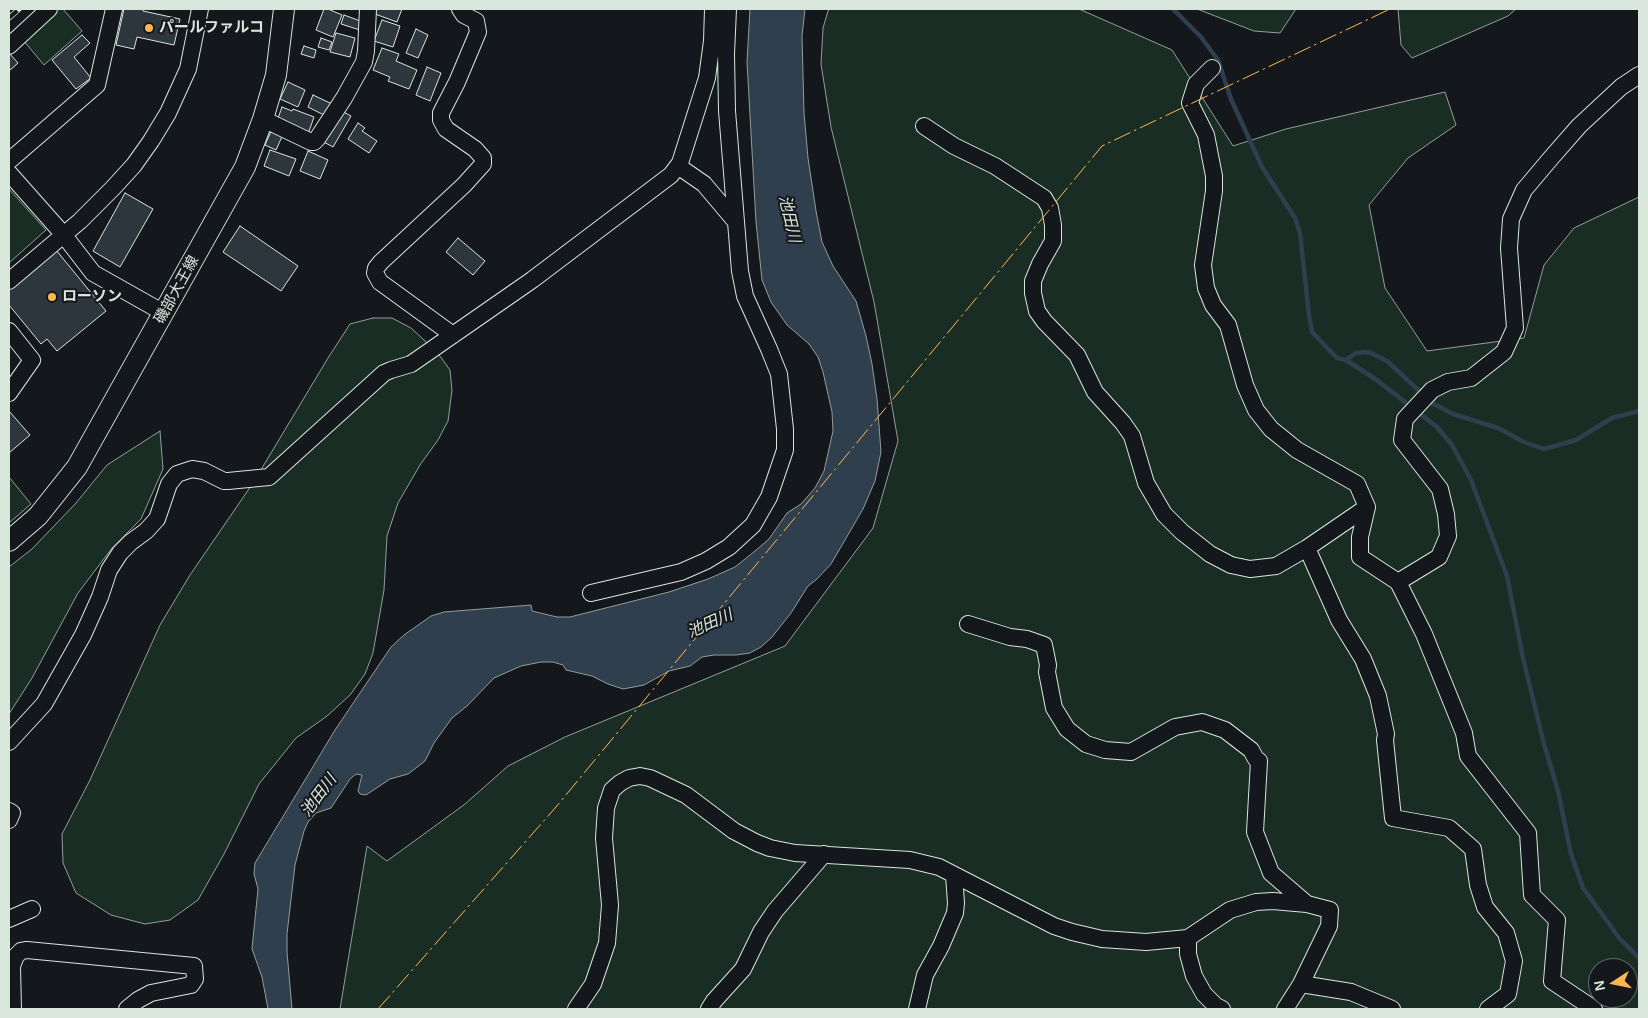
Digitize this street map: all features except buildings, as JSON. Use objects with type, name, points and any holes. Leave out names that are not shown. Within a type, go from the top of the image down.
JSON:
[{"type":"main road","name":"磯部大王線","points":[[9,541],[38,516],[78,467],[244,167],[263,119],[276,75],[284,9]]},
{"type":"street","points":[[9,46],[49,9]]},
{"type":"street","points":[[9,161],[97,85],[114,9]]},
{"type":"street","points":[[9,281],[80,221],[134,165],[151,141],[168,113],[188,69],[200,9]]},
{"type":"street","points":[[263,119],[311,142],[317,139],[344,98],[364,62],[368,9]]},
{"type":"street","points":[[453,335],[380,282],[375,273],[376,268],[381,262],[464,185],[482,164],[483,158],[474,149],[446,129],[441,120],[441,113],[457,82],[478,32],[476,21],[464,15],[460,9]]},
{"type":"street","points":[[9,742],[44,704],[84,635],[109,570],[120,553],[146,531],[157,518],[173,478],[183,471],[192,469],[204,471],[224,480],[269,477],[384,373],[411,364],[532,280],[671,175],[678,166],[687,145],[707,78],[712,41],[713,9]]},
{"type":"street","points":[[591,593],[682,572],[706,561],[729,547],[753,525],[769,497],[785,450],[785,430],[779,374],[744,296],[740,271],[727,111],[726,54],[728,9]]},
{"type":"street","points":[[1212,68],[1196,84],[1190,102],[1206,135],[1214,176],[1214,191],[1203,265],[1206,288],[1213,305],[1228,325],[1245,385],[1256,410],[1271,429],[1297,450],[1357,484],[1367,507],[1360,537],[1360,557],[1398,582],[1424,634],[1438,668],[1464,734],[1468,756],[1528,833],[1532,895],[1557,920],[1552,981],[1594,1009]]},
{"type":"street","points":[[1398,582],[1439,558],[1448,536],[1446,514],[1440,489],[1402,440],[1405,418],[1432,390],[1448,382],[1471,378],[1504,352],[1515,328],[1509,248],[1511,219],[1524,190],[1579,126],[1621,87],[1639,75]]},
{"type":"street","points":[[924,126],[954,146],[995,166],[1044,198],[1050,208],[1053,241],[1040,264],[1034,281],[1033,293],[1037,311],[1044,321],[1077,355],[1095,392],[1124,423],[1132,436],[1146,483],[1164,514],[1182,532],[1210,554],[1231,565],[1250,569],[1276,566],[1307,548],[1367,507]]},
{"type":"street","points":[[678,166],[704,184],[736,222]]},
{"type":"street","points":[[9,174],[63,234],[93,273],[164,313]]},
{"type":"street","points":[[9,331],[32,360],[9,393]]},
{"type":"street","points":[[1307,548],[1339,620],[1363,659],[1378,696],[1386,734],[1393,818],[1449,828],[1473,849],[1478,885],[1485,907],[1506,933],[1514,961],[1508,994],[1488,1009]]},
{"type":"street","points":[[968,624],[1044,645],[1054,708],[1067,729],[1086,744],[1104,750],[1132,752],[1175,727],[1202,722],[1225,730],[1252,750],[1259,761],[1255,832],[1271,873],[1306,904]]},
{"type":"street","points":[[576,1009],[593,984],[607,943],[610,905],[604,838],[606,808],[612,790],[620,782],[640,776],[650,778],[686,795],[734,831],[770,848],[795,853],[910,860],[939,867],[1036,918],[1072,932],[1102,939],[1146,942],[1188,938],[1230,910],[1256,902],[1273,901],[1306,904],[1330,910],[1329,926],[1301,984],[1285,1009]]},
{"type":"street","points":[[9,811],[12,813],[9,820]]},
{"type":"street","points":[[709,1009],[743,969],[761,932],[776,911],[824,854]]},
{"type":"street","points":[[917,1009],[925,975],[941,946],[954,914],[956,893],[954,875]]},
{"type":"street","points":[[9,919],[32,908]]},
{"type":"street","points":[[1188,938],[1188,954],[1194,976],[1204,994],[1216,1006],[1222,1009]]},
{"type":"street","points":[[13,1009],[12,966],[16,956],[21,951],[27,950],[194,966],[195,979],[191,985],[186,988],[151,994],[138,1000],[127,1009]]},
{"type":"street","points":[[1301,984],[1351,992],[1392,1009]]},
{"type":"green space","points":[[56,9],[63,9],[82,31],[44,65],[23,40]]},
{"type":"green space","points":[[830,9],[1079,9],[1172,50],[1233,146],[1286,129],[1445,92],[1456,125],[1408,158],[1369,205],[1385,288],[1427,351],[1524,338],[1544,265],[1574,228],[1639,197],[1639,1009],[340,1009],[367,846],[387,861],[465,804],[508,766],[565,737],[785,646],[873,528],[898,441],[874,302],[831,127],[821,64],[823,28]]},
{"type":"green space","points":[[1197,9],[1296,9],[1280,33],[1254,31]]},
{"type":"green space","points":[[1398,9],[1516,9],[1508,16],[1412,58],[1401,45]]},
{"type":"green space","points":[[9,189],[46,230],[9,263]]},
{"type":"green space","points":[[373,318],[392,318],[411,328],[437,352],[450,370],[452,390],[448,421],[398,503],[387,536],[384,590],[373,653],[365,674],[350,695],[327,716],[296,738],[259,784],[224,854],[198,900],[170,920],[145,924],[111,915],[76,893],[63,863],[62,834],[90,780],[160,625],[190,575],[253,483],[350,324]]},
{"type":"green space","points":[[160,431],[163,469],[141,519],[112,548],[78,593],[32,678],[9,714],[9,567],[32,549],[76,503],[107,465]]},
{"type":"green space","points":[[9,477],[31,504],[9,523]]},
{"type":"water","name":"池田川","points":[[750,9],[805,9],[802,36],[804,113],[816,211],[822,242],[833,266],[856,301],[872,364],[877,399],[881,452],[875,481],[863,509],[831,564],[808,586],[791,613],[772,637],[761,647],[750,653],[702,657],[690,666],[669,671],[644,685],[623,689],[592,676],[566,670],[563,665],[553,662],[521,666],[494,678],[467,706],[452,718],[434,743],[425,761],[408,774],[390,779],[366,795],[360,794],[358,791],[362,775],[356,774],[350,779],[331,808],[316,813],[308,822],[304,831],[295,865],[287,934],[292,1009],[268,1009],[262,977],[252,949],[258,889],[254,874],[255,863],[335,730],[391,647],[404,635],[431,616],[444,612],[531,605],[532,611],[557,617],[570,617],[669,592],[708,579],[735,567],[769,539],[787,513],[801,504],[815,488],[824,471],[833,431],[832,412],[823,372],[818,357],[809,344],[787,325],[771,302],[762,280],[756,222],[747,62]]},
{"type":"waterway","points":[[1173,9],[1201,37],[1218,60],[1231,99],[1262,167],[1295,218],[1300,233],[1312,332],[1337,358],[1346,360],[1378,381],[1437,427],[1452,445],[1471,480],[1507,576],[1523,658],[1544,744],[1558,791],[1571,854],[1583,888],[1620,939],[1639,958]]},
{"type":"waterway","points":[[1346,360],[1356,353],[1371,353],[1387,361],[1432,403],[1453,414],[1498,428],[1524,442],[1544,449],[1576,440],[1612,418],[1639,411]]},
{"type":"railway","points":[[9,18],[19,9]]},
{"type":"power","points":[[378,1009],[556,807],[1102,146],[1390,9]]},
{"type":"place","name":"パールファルコ","points":[[149,28]]},
{"type":"place","name":"ローソン","points":[[52,297]]}]
